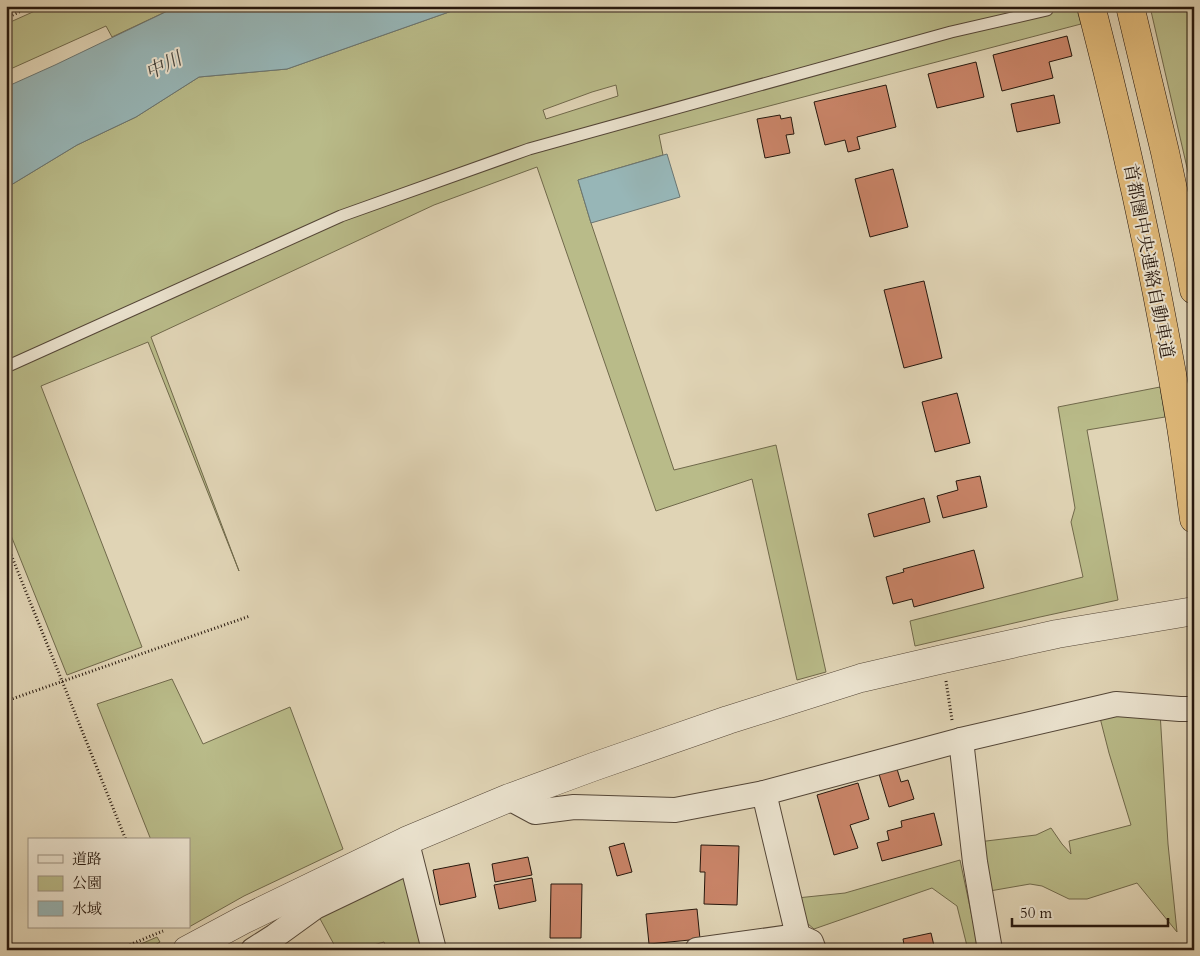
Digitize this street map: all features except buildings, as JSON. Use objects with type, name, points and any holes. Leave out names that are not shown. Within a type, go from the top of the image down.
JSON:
[{"type":"highway","name":"首都圏中央連絡自動車道","points":[[1091,6],[1113,92],[1144,230],[1179,414],[1194,519]]},
{"type":"highway","name":"首都圏中央連絡自動車道","points":[[1130,6],[1165,152],[1194,290]]},
{"type":"street","points":[[253,950],[315,907],[409,851],[510,798],[592,767],[728,720],[861,678],[1057,634],[1194,611]]},
{"type":"street","points":[[510,798],[535,812],[574,806],[675,810],[764,793],[961,740],[1116,704],[1194,709]]},
{"type":"street","points":[[961,740],[975,862],[990,950]]},
{"type":"street","points":[[697,950],[806,943],[764,793]]},
{"type":"street","points":[[186,950],[243,920],[409,851]]},
{"type":"street","points":[[409,851],[434,950]]},
{"type":"lane","points":[[6,367],[341,216],[529,149],[951,32],[1047,10]]},
{"type":"path","points":[[6,18],[32,6]]},
{"type":"path","points":[[6,542],[125,838]]},
{"type":"path","points":[[6,701],[250,616]]},
{"type":"path","points":[[943,659],[954,733],[961,740]]},
{"type":"path","points":[[117,950],[163,931]]},
{"type":"green space","points":[[46,6],[178,6],[112,37],[106,26],[6,71],[6,24]]},
{"type":"green space","points":[[466,6],[1076,6],[1081,24],[659,135],[663,155],[578,180],[674,470],[776,445],[826,672],[797,680],[752,479],[656,511],[537,167],[434,205],[151,337],[239,571],[148,342],[41,386],[142,647],[67,675],[6,523],[6,188],[77,145],[136,117],[199,77],[287,69]],"holes":[[[616,85],[618,96],[546,119],[543,110]]]},
{"type":"green space","points":[[1194,6],[1194,198],[1151,11]]},
{"type":"green space","points":[[1160,387],[1165,417],[1087,430],[1118,600],[915,646],[910,621],[1083,577],[1071,522],[1075,508],[1058,407]]},
{"type":"green space","points":[[172,679],[203,744],[290,707],[343,849],[244,896],[190,926],[190,838],[150,838],[97,704]]},
{"type":"green space","points":[[1160,712],[1168,844],[1177,932],[1137,883],[1087,899],[1069,899],[1042,886],[1030,884],[984,892],[978,842],[1036,835],[1051,828],[1071,854],[1069,841],[1131,825],[1099,714]]},
{"type":"green space","points":[[960,860],[979,950],[968,950],[957,906],[932,888],[814,929],[801,918],[797,898],[845,893]]},
{"type":"green space","points":[[403,875],[424,950],[387,950],[384,942],[356,950],[337,950],[318,915]]},
{"type":"green space","points":[[157,937],[160,942],[147,950],[127,950]]},
{"type":"water","name":"中川","points":[[178,6],[466,6],[287,69],[199,77],[136,117],[77,145],[6,188],[6,87]]},
{"type":"water","points":[[667,154],[680,197],[591,223],[578,180]]}]
